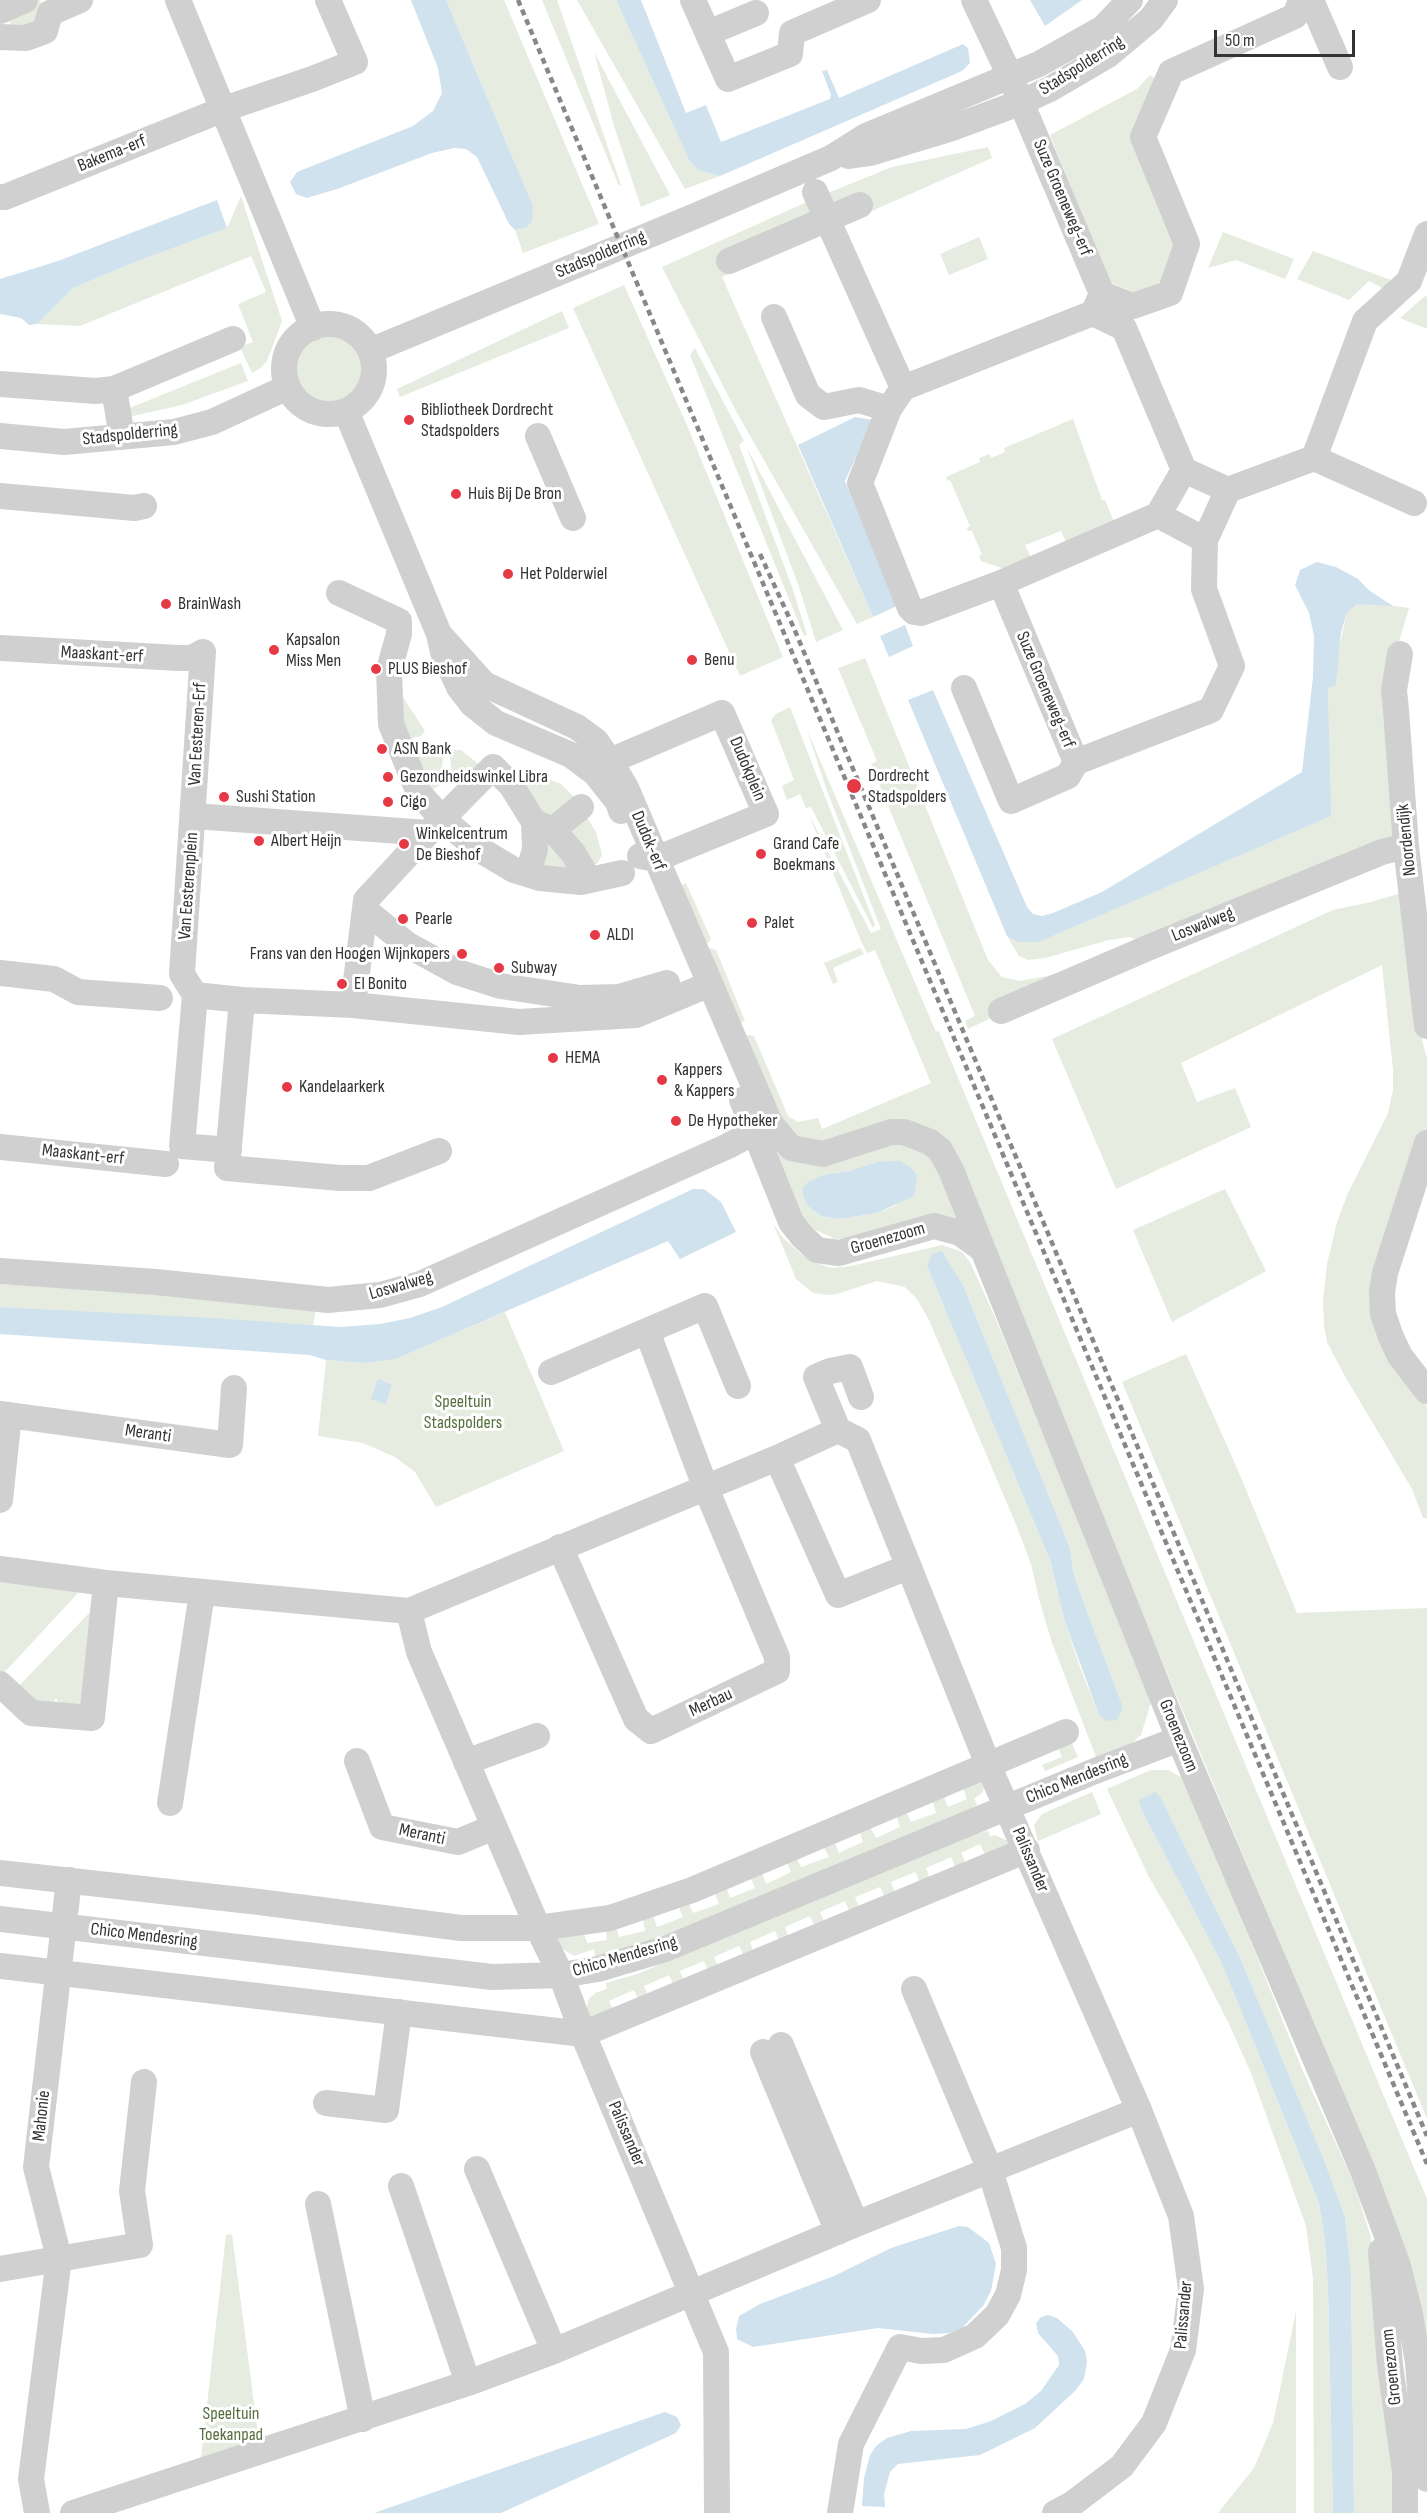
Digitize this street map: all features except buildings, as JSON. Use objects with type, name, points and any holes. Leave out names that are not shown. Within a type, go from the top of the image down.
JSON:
[{"type":"street","points":[[0,11],[25,0]]},
{"type":"street","points":[[0,37],[26,38],[45,31],[47,7],[80,0]]},
{"type":"street","points":[[178,0],[313,328]]},
{"type":"street","name":"Bakema-erf","points":[[0,197],[5,197],[224,109],[312,80],[355,62],[328,0]]},
{"type":"street","points":[[693,0],[728,79],[790,54],[792,33],[868,0]]},
{"type":"street","points":[[974,0],[1010,76]]},
{"type":"street","name":"Stadspolderring","points":[[370,351],[831,158],[866,136],[1039,64],[1103,28],[1130,0]]},
{"type":"street","name":"Stadspolderring","points":[[831,158],[870,153],[952,128],[1050,89],[1108,55],[1151,19],[1165,0]]},
{"type":"street","points":[[1129,317],[1170,292],[1187,244],[1143,137],[1170,72],[1295,16],[1301,0]]},
{"type":"street","points":[[1311,0],[1340,67]]},
{"type":"street","points":[[708,33],[756,13]]},
{"type":"street","name":"Stadspolderring","points":[[1010,76],[1022,102]]},
{"type":"street","name":"Suze Groeneweg-erf","points":[[1022,102],[1097,303]]},
{"type":"street","points":[[815,192],[903,388]]},
{"type":"street","points":[[729,261],[860,205]]},
{"type":"street","points":[[1314,458],[1365,321],[1409,280],[1427,234]]},
{"type":"street","points":[[1184,470],[1158,515],[1001,583],[921,613],[914,612],[910,608],[860,483],[889,409],[903,388],[1097,303],[1129,317],[1184,470],[1228,490],[1314,458],[1414,503]]},
{"type":"street","points":[[774,317],[808,396],[824,407],[859,400],[889,409]]},
{"type":"street","points":[[331,325],[349,329],[361,338],[370,351],[374,369],[370,387],[360,401],[346,411],[332,414],[312,411],[296,399],[288,387],[285,373],[288,352],[295,340],[313,328],[331,325]]},
{"type":"street","points":[[0,384],[96,391],[114,389],[232,339]]},
{"type":"street","name":"Stadspolderring","points":[[0,436],[64,442],[174,432],[212,422],[288,387]]},
{"type":"street","points":[[114,389],[122,437]]},
{"type":"street","name":"Dudok-erf","points":[[346,411],[459,687],[472,704],[496,723],[603,767],[626,788],[640,863],[703,987],[762,1127]]},
{"type":"street","points":[[538,436],[561,479],[573,518]]},
{"type":"street","name":"Suze Groeneweg-erf","points":[[1001,583],[1076,762],[1211,710],[1232,666],[1204,589],[1205,540],[1228,490]]},
{"type":"street","points":[[0,496],[135,508],[144,506]]},
{"type":"street","points":[[1158,515],[1205,540]]},
{"type":"street","points":[[339,593],[399,621],[399,634],[389,670],[391,724],[435,826],[514,870],[540,878],[589,880],[640,863]]},
{"type":"street","name":"Maaskant-erf","points":[[0,648],[178,658],[192,658],[203,652]]},
{"type":"street","name":"Van Eesteren-Erf","points":[[194,816],[203,652]]},
{"type":"street","name":"Noordendijk","points":[[1400,654],[1394,690],[1406,846],[1427,1026]]},
{"type":"street","points":[[964,688],[1011,801],[1068,776],[1076,762]]},
{"type":"street","name":"Dudokplein","points":[[603,767],[722,713],[766,814],[640,863]]},
{"type":"street","points":[[353,1005],[366,900],[493,767],[544,826],[573,853],[589,880]]},
{"type":"street","points":[[528,874],[544,826],[581,807]]},
{"type":"street","name":"Van Eesterenplein","points":[[195,995],[182,974],[194,816],[435,826]]},
{"type":"street","name":"Loswalweg","points":[[1001,1011],[1382,852],[1406,846]]},
{"type":"street","points":[[365,910],[408,945],[457,972],[501,986],[580,998],[619,997],[703,987]]},
{"type":"street","points":[[0,973],[54,979],[78,992],[160,998]]},
{"type":"street","points":[[439,1150],[369,1178],[340,1178],[228,1159],[182,1146],[195,995],[242,1000],[353,1005],[519,1023],[636,1015],[670,992]]},
{"type":"street","points":[[228,1159],[242,1000]]},
{"type":"street","name":"Loswalweg","points":[[0,1270],[156,1282],[328,1300],[380,1295],[430,1279],[728,1146],[762,1127]]},
{"type":"street","name":"Groenezoom","points":[[762,1127],[791,1222],[817,1250],[839,1253],[934,1226],[960,1233],[982,1249]]},
{"type":"street","name":"Groenezoom","points":[[762,1127],[790,1148],[823,1154],[891,1132],[917,1136],[940,1150],[951,1170],[1179,1739],[1363,2171],[1379,2221],[1396,2263],[1410,2314],[1418,2362],[1427,2479]]},
{"type":"street","points":[[1427,1143],[1385,1273],[1382,1293],[1383,1314],[1391,1337],[1400,1356],[1427,1391]]},
{"type":"street","name":"Maaskant-erf","points":[[0,1147],[166,1164]]},
{"type":"street","points":[[551,1372],[705,1306],[738,1386]]},
{"type":"street","name":"Merbau","points":[[560,1547],[636,1719],[651,1731],[777,1671],[777,1658],[705,1486],[647,1331]]},
{"type":"street","points":[[861,1397],[849,1367],[816,1377],[838,1430],[858,1440],[1007,1807]]},
{"type":"street","name":"Meranti","points":[[0,1500],[4,1414],[230,1445],[234,1388]]},
{"type":"street","points":[[0,1569],[202,1593],[409,1611],[777,1458],[838,1430]]},
{"type":"street","points":[[777,1458],[838,1595],[908,1567]]},
{"type":"street","points":[[0,1684],[31,1713],[92,1718],[106,1583]]},
{"type":"street","points":[[170,1803],[202,1593]]},
{"type":"street","points":[[409,1611],[419,1652],[538,1928],[561,1975]]},
{"type":"street","points":[[0,1873],[461,1928],[538,1928],[610,1918],[693,1890],[989,1767],[1066,1732]]},
{"type":"street","points":[[466,1762],[537,1736]]},
{"type":"street","name":"Chico Mendesring","points":[[0,1919],[492,1977],[561,1975],[598,1969],[665,1949],[1007,1807],[1179,1739]]},
{"type":"street","name":"Meranti","points":[[357,1761],[382,1827],[458,1842],[494,1827]]},
{"type":"street","name":"Palissander","points":[[1007,1807],[1139,2110],[1181,2216],[1191,2289],[1183,2350],[1154,2423],[1122,2466],[1072,2504],[1056,2513]]},
{"type":"street","points":[[0,1966],[583,2034],[1027,1850]]},
{"type":"street","name":"Mahonie","points":[[37,2513],[32,2479],[59,2258],[36,2167],[69,1880]]},
{"type":"street","name":"Palissander","points":[[561,1975],[583,2034],[716,2352],[717,2513]]},
{"type":"street","points":[[840,2513],[850,2444],[900,2347],[921,2351],[944,2350],[963,2343],[987,2326],[997,2315],[1008,2295],[1014,2270],[1014,2248],[990,2170],[914,1989]]},
{"type":"street","points":[[326,2103],[386,2110],[399,2012]]},
{"type":"street","points":[[772,2048],[847,2228]]},
{"type":"street","points":[[0,2269],[140,2246],[132,2191],[144,2082]]},
{"type":"street","points":[[73,2513],[363,2419],[554,2351],[691,2292],[1139,2110]]},
{"type":"street","points":[[477,2169],[554,2351]]},
{"type":"street","points":[[401,2186],[468,2383]]},
{"type":"street","points":[[318,2204],[363,2419]]},
{"type":"street","name":"Groenezoom","points":[[1379,2221],[1390,2365],[1405,2472],[1405,2513]]},
{"type":"green space","points":[[40,0],[45,13],[40,29],[12,27],[6,12]]},
{"type":"green space","points":[[446,0],[504,0],[599,224],[523,253],[515,230],[525,228],[533,206]]},
{"type":"green space","points":[[542,0],[557,0],[621,185],[619,186]]},
{"type":"green space","points":[[577,0],[616,0],[690,162],[700,171],[720,176],[685,189]]},
{"type":"green space","points":[[594,52],[670,195],[641,207],[614,126]]},
{"type":"green space","points":[[1150,75],[1158,80],[1137,141],[1176,238],[1165,280],[1136,293],[1109,282],[1050,135],[1137,89]]},
{"type":"green space","points":[[988,147],[992,158],[722,277],[873,617],[857,624],[736,411],[662,267],[818,197],[892,167]]},
{"type":"green space","points":[[241,196],[282,321],[267,361],[261,368],[252,373],[240,347],[253,342],[238,304],[266,292],[251,256],[80,326],[37,324],[73,288],[227,228]]},
{"type":"green space","points":[[1223,232],[1294,259],[1285,279],[1236,260],[1208,268]]},
{"type":"green space","points":[[979,237],[988,259],[949,275],[940,254]]},
{"type":"green space","points":[[1313,251],[1391,280],[1384,289],[1369,281],[1349,300],[1297,279]]},
{"type":"green space","points":[[624,285],[686,423],[783,657],[740,676],[573,308]]},
{"type":"green space","points":[[1425,296],[1427,297],[1427,329],[1400,318]]},
{"type":"green space","points":[[562,311],[569,328],[400,397],[397,389]]},
{"type":"green space","points":[[330,333],[350,339],[360,349],[366,369],[360,389],[350,399],[330,405],[310,399],[300,389],[294,369],[300,349],[310,339]]},
{"type":"green space","points":[[695,348],[744,441],[739,445],[792,587],[807,635],[804,636],[690,355]]},
{"type":"green space","points":[[241,363],[248,381],[182,405],[128,417],[127,409]]},
{"type":"green space","points":[[1073,419],[1102,500],[1105,500],[1115,524],[1067,544],[1061,531],[1025,545],[1032,560],[1007,570],[981,561],[979,556],[982,554],[972,531],[968,531],[967,528],[970,526],[950,480],[947,481],[946,477],[980,462],[979,458],[989,454],[991,458],[1005,452],[1004,448]]},
{"type":"green space","points":[[747,448],[843,630],[816,642],[798,584]]},
{"type":"green space","points":[[1372,603],[1409,608],[1393,662],[1397,837],[1149,943],[1129,937],[1109,940],[1045,958],[1028,960],[1019,956],[1007,936],[1018,942],[1039,942],[1330,816],[1328,688],[1336,685],[1338,652],[1347,613],[1357,604]]},
{"type":"green space","points":[[865,658],[988,960],[1002,977],[1019,981],[1047,976],[1138,948],[968,1029],[965,1021],[975,1016],[871,764],[877,761],[838,668]]},
{"type":"green space","points":[[399,691],[425,731],[421,736],[409,739],[401,717]]},
{"type":"green space","points":[[790,707],[875,925],[873,928],[811,807],[806,808],[800,794],[787,800],[782,786],[794,780],[771,720],[776,714]]},
{"type":"green space","points":[[807,730],[936,1032],[939,1031],[1427,2199],[1427,2361],[1390,2207],[987,1242],[944,1146],[802,1140],[783,1125],[742,1038],[749,1035],[754,1036],[788,1116],[798,1122],[818,1118],[822,1129],[931,1083],[875,950],[867,953],[861,941],[809,815],[871,933],[881,929],[826,788]]},
{"type":"green space","points":[[430,742],[439,747],[443,756],[441,784],[434,789],[430,788],[409,747],[414,743]]},
{"type":"green space","points":[[455,750],[461,750],[481,766],[474,780],[459,781],[452,776],[450,757]]},
{"type":"green space","points":[[550,780],[561,784],[576,799],[550,823],[524,792],[528,784]]},
{"type":"green space","points":[[584,813],[596,832],[602,855],[597,864],[589,865],[567,839],[568,820]]},
{"type":"green space","points":[[547,839],[578,868],[539,869]]},
{"type":"green space","points":[[686,883],[711,939],[700,947],[675,888]]},
{"type":"green space","points":[[1405,892],[1421,1036],[1427,1059],[1427,1129],[1380,1258],[1410,1387],[1427,1406],[1427,1518],[1423,1518],[1412,1489],[1343,1373],[1327,1342],[1324,1325],[1323,1301],[1327,1264],[1337,1222],[1348,1193],[1388,1113],[1393,1090],[1382,965],[1181,1063],[1197,1102],[1235,1088],[1251,1127],[1116,1189],[1052,1039],[1333,910]]},
{"type":"green space","points":[[711,948],[716,950],[745,1021],[738,1024],[702,952]]},
{"type":"green space","points":[[860,948],[864,954],[833,968],[838,982],[833,984],[824,963]]},
{"type":"green space","points":[[883,1142],[910,1143],[935,1160],[967,1228],[835,1239],[807,1226],[772,1155],[778,1153],[788,1158]],"holes":[[[877,1162],[897,1205],[877,1213],[838,1219],[821,1216],[809,1207],[823,1175],[849,1171]]]},
{"type":"green space","points":[[1225,1189],[1266,1271],[1172,1322],[1133,1230]]},
{"type":"green space","points":[[773,1223],[782,1237],[800,1253],[813,1262],[832,1268],[851,1266],[942,1245],[962,1252],[970,1262],[1152,1699],[1141,1735],[1125,1750],[1098,1762],[1051,1640],[1031,1564],[1015,1522],[929,1320],[917,1299],[905,1287],[877,1281],[828,1295],[813,1293],[796,1279]],"holes":[[[942,1251],[963,1285],[1070,1548],[1073,1572],[1123,1707],[1099,1715],[1065,1622],[1050,1560],[927,1266]]]},
{"type":"green space","points":[[0,1284],[317,1303],[313,1325],[0,1307]]},
{"type":"green space","name":"Speeltuin Stadspolders","points":[[505,1312],[564,1451],[436,1507],[415,1472],[395,1457],[363,1443],[318,1436],[326,1360],[365,1363],[396,1359]]},
{"type":"green space","points":[[1186,1354],[1237,1468],[1297,1613],[1427,1608],[1427,2119],[1122,1382]]},
{"type":"green space","points":[[0,1581],[70,1586],[78,1593],[2,1675],[0,1673]]},
{"type":"green space","points":[[94,1608],[87,1703],[79,1710],[57,1706],[57,1699],[55,1699],[54,1706],[34,1704],[16,1689]]},
{"type":"green space","points":[[1069,1737],[1078,1757],[1045,1771],[1042,1765],[1062,1757],[1056,1743]]},
{"type":"green space","points":[[1151,1770],[1168,1770],[1186,1780],[1302,2069],[1353,2181],[1370,2234],[1379,2289],[1399,2513],[1354,2513],[1351,2272],[1345,2217],[1324,2160],[1242,1962],[1161,1798],[1142,1811],[1222,1964],[1319,2203],[1325,2241],[1328,2287],[1333,2513],[1314,2513],[1313,2278],[1306,2226],[1251,2073],[1229,2024],[1191,1949],[1149,1877],[1107,1789]]},
{"type":"green space","points":[[981,1777],[984,1786],[983,1792],[974,1799],[977,1805],[955,1818],[638,1946],[595,1956],[594,1949],[574,1956],[560,1947],[554,1934],[583,1930],[587,1943],[607,1940],[605,1924],[615,1922],[619,1937],[645,1931],[642,1914],[652,1912],[657,1927],[683,1917],[677,1902],[687,1898],[693,1913],[719,1904],[713,1888],[725,1884],[730,1898],[755,1888],[748,1872],[760,1867],[766,1884],[791,1872],[785,1857],[794,1853],[801,1867],[829,1857],[821,1842],[833,1838],[839,1853],[863,1842],[858,1827],[868,1823],[876,1838],[900,1827],[895,1811],[904,1807],[911,1822],[936,1813],[931,1795],[942,1792],[948,1807],[967,1799],[962,1785]]},
{"type":"green space","points":[[1092,1792],[1101,1814],[1038,1841],[1034,1825],[1042,1814]]},
{"type":"green space","points":[[988,1831],[990,1837],[994,1835],[1009,1841],[1011,1848],[986,1857],[980,1844],[961,1853],[967,1866],[957,1871],[951,1857],[926,1868],[931,1882],[922,1886],[915,1872],[891,1882],[896,1896],[886,1900],[880,1887],[855,1897],[861,1911],[851,1915],[845,1901],[820,1912],[826,1926],[816,1930],[810,1916],[785,1927],[790,1941],[781,1945],[775,1931],[750,1942],[755,1956],[746,1959],[739,1946],[714,1957],[720,1971],[710,1975],[704,1961],[680,1971],[685,1985],[675,1989],[669,1975],[644,1986],[650,2000],[640,2004],[634,1990],[609,2001],[615,2014],[592,2023],[587,2009],[588,2000],[595,1993],[607,1989],[606,1983],[637,1974],[967,1835]]},
{"type":"green space","name":"Speeltuin Toekanpad","points":[[232,2234],[259,2442],[201,2458],[226,2235]]},
{"type":"green space","points":[[1296,2311],[1296,2513],[1218,2513],[1254,2468],[1273,2423]]},
{"type":"water","points":[[411,0],[446,0],[533,206],[532,221],[525,228],[515,230],[509,224],[477,157],[466,149],[454,148],[432,153],[307,198],[296,194],[290,182],[297,172],[413,126],[433,111],[442,93],[438,68]]},
{"type":"water","points":[[616,0],[641,0],[686,113],[706,105],[721,142],[830,99],[831,95],[822,71],[827,70],[839,98],[963,44],[968,48],[970,63],[962,71],[720,176],[700,171],[690,162]]},
{"type":"water","points":[[1030,0],[1082,0],[1045,26]]},
{"type":"water","points":[[217,200],[227,228],[73,288],[37,324],[29,325],[21,318],[0,314],[0,279],[58,261]]},
{"type":"water","points":[[855,417],[873,420],[845,481],[897,606],[873,617],[798,445]]},
{"type":"water","points":[[1317,562],[1336,567],[1358,579],[1370,591],[1393,606],[1357,604],[1347,613],[1341,632],[1336,685],[1328,688],[1331,816],[1039,942],[1018,942],[1007,936],[908,700],[933,690],[1027,907],[1033,914],[1042,916],[1053,913],[1102,892],[1302,772],[1313,677],[1314,636],[1309,613],[1295,585],[1300,570]]},
{"type":"water","points":[[905,625],[913,646],[889,657],[880,636]]},
{"type":"water","points":[[900,1161],[917,1175],[914,1196],[877,1213],[838,1219],[821,1216],[809,1207],[804,1199],[802,1189],[807,1183],[823,1175],[849,1171],[877,1162]]},
{"type":"water","points":[[693,1189],[704,1189],[721,1202],[736,1232],[680,1259],[668,1241],[396,1359],[365,1363],[326,1360],[310,1355],[0,1334],[0,1307],[341,1327],[380,1324],[410,1318],[442,1307]]},
{"type":"water","points":[[942,1251],[963,1285],[1070,1548],[1073,1572],[1123,1707],[1117,1720],[1107,1721],[1099,1715],[1065,1622],[1050,1560],[927,1266],[932,1254]]},
{"type":"water","points":[[378,1379],[392,1385],[386,1404],[371,1399]]},
{"type":"water","points":[[1155,1792],[1161,1798],[1242,1962],[1324,2160],[1345,2217],[1351,2272],[1354,2513],[1333,2513],[1328,2287],[1325,2241],[1319,2203],[1222,1964],[1142,1811],[1139,1800]]},
{"type":"water","points":[[959,2226],[968,2227],[989,2243],[996,2264],[991,2291],[983,2306],[962,2328],[950,2333],[933,2334],[878,2328],[753,2347],[737,2339],[736,2329],[739,2316],[760,2304],[834,2276],[891,2248]]},
{"type":"water","points":[[1048,2315],[1057,2318],[1073,2332],[1085,2351],[1087,2362],[1084,2379],[1076,2390],[1035,2428],[980,2455],[898,2464],[890,2472],[884,2494],[885,2507],[862,2506],[864,2478],[870,2455],[876,2446],[887,2438],[911,2431],[966,2429],[991,2421],[1025,2404],[1041,2391],[1059,2365],[1058,2356],[1038,2333],[1036,2323],[1041,2317]]},
{"type":"water","points":[[665,2412],[677,2417],[681,2425],[676,2433],[501,2513],[374,2513]]},
{"type":"railway","points":[[518,0],[1427,2164]]},
{"type":"railway","points":[[760,554],[793,626],[1427,2136]]},
{"type":"place","name":"Bibliotheek Dordrecht Stadspolders","points":[[409,420]]},
{"type":"place","name":"Huis Bij De Bron","points":[[456,494]]},
{"type":"place","name":"Het Polderwiel","points":[[508,574]]},
{"type":"place","name":"BrainWash","points":[[166,604]]},
{"type":"place","name":"Kapsalon Miss Men","points":[[274,650]]},
{"type":"place","name":"Benu","points":[[692,660]]},
{"type":"place","name":"PLUS Bieshof","points":[[376,669]]},
{"type":"place","name":"ASN Bank","points":[[382,749]]},
{"type":"place","name":"Gezondheidswinkel Libra","points":[[388,777]]},
{"type":"place","name":"Dordrecht Stadspolders","points":[[854,786]]},
{"type":"place","name":"Sushi Station","points":[[224,797]]},
{"type":"place","name":"Cigo","points":[[388,802]]},
{"type":"place","name":"Albert Heijn","points":[[259,841]]},
{"type":"place","name":"Winkelcentrum De Bieshof","points":[[404,844]]},
{"type":"place","name":"Grand Cafe Boekmans","points":[[761,854]]},
{"type":"place","name":"Pearle","points":[[403,919]]},
{"type":"place","name":"Palet","points":[[752,923]]},
{"type":"place","name":"ALDI","points":[[595,935]]},
{"type":"place","name":"Frans van den Hoogen Wijnkopers","points":[[462,954]]},
{"type":"place","name":"Subway","points":[[499,968]]},
{"type":"place","name":"El Bonito","points":[[342,984]]},
{"type":"place","name":"HEMA","points":[[553,1058]]},
{"type":"place","name":"Kappers & Kappers","points":[[662,1080]]},
{"type":"place","name":"Kandelaarkerk","points":[[287,1087]]},
{"type":"place","name":"De Hypotheker","points":[[676,1121]]}]
